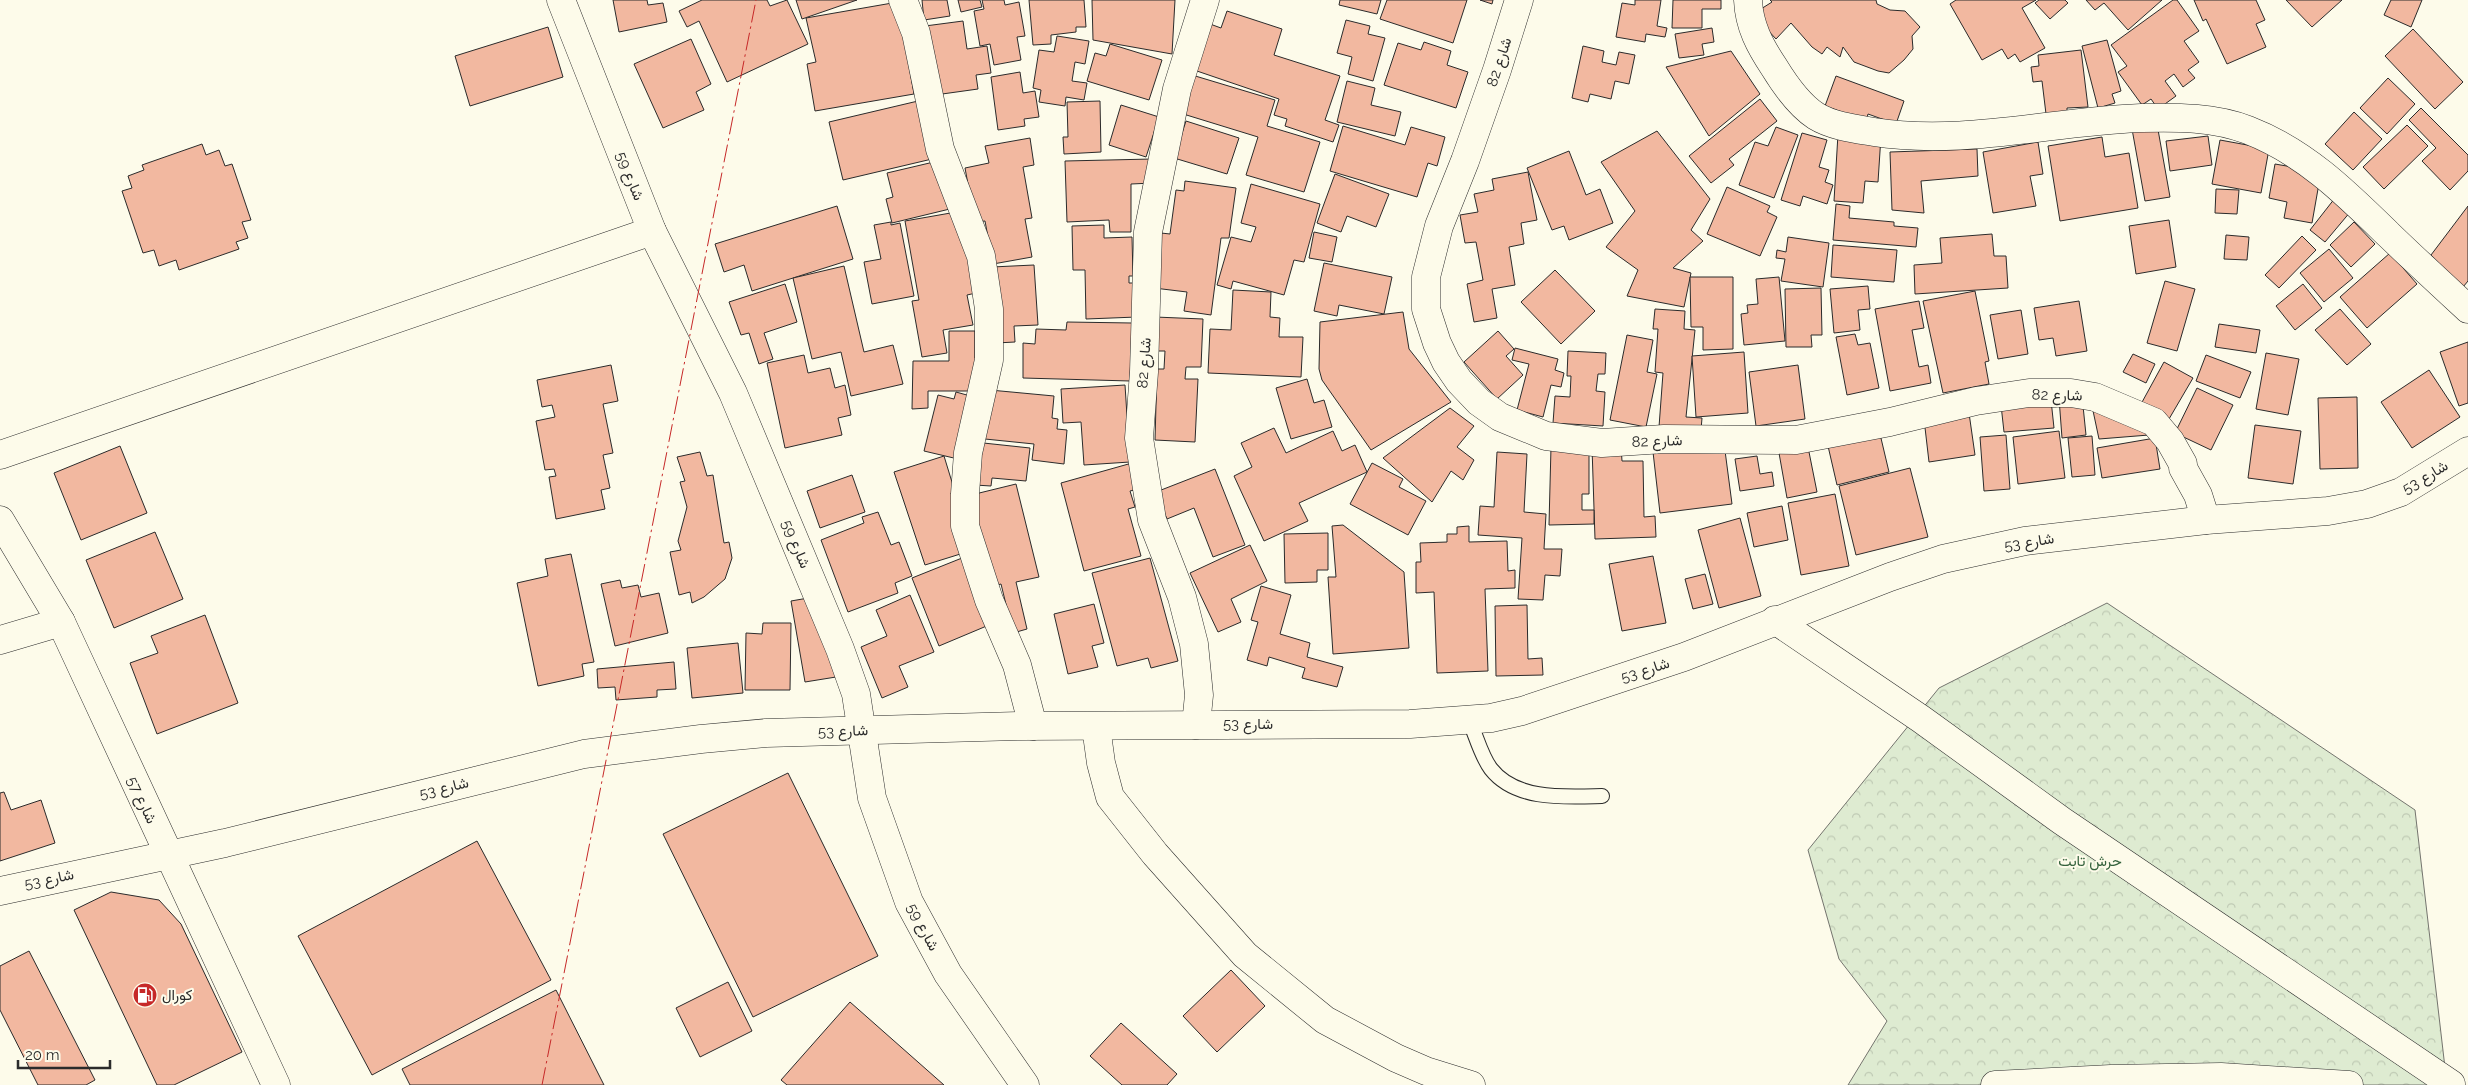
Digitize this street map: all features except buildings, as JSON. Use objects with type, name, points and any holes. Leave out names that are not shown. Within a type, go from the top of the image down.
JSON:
[{"type":"street","name":"شارع 59","points":[[560,0],[652,231],[733,393],[840,649],[856,694],[872,798],[909,902],[948,974],[1025,1085]]},
{"type":"street","points":[[903,0],[916,33],[940,149],[981,256],[989,309],[989,360],[968,453],[964,494],[965,526],[989,600],[1017,665],[1033,726]]},
{"type":"street","name":"شارع 82","points":[[1196,724],[1200,695],[1194,644],[1182,597],[1152,520],[1139,438],[1145,362],[1148,232],[1177,89],[1205,0]]},
{"type":"street","name":"شارع 82","points":[[1519,0],[1484,106],[1439,226],[1426,277],[1426,309],[1437,343],[1458,382],[1479,402],[1500,417],[1546,436],[1602,443],[1664,439],[1796,440],[1890,422],[1976,401],[2029,394],[2071,393],[2095,397],[2154,422],[2170,441],[2184,464],[2183,468],[2198,495],[2206,520]]},
{"type":"street","points":[[1748,0],[1749,16],[1760,46],[1799,102],[1817,116],[1843,126],[1900,136],[1989,134],[2069,123],[2162,117],[2198,118],[2247,129],[2282,146],[2315,166],[2468,309]]},
{"type":"street","points":[[0,455],[652,231]]},
{"type":"street","name":"شارع 53","points":[[0,890],[225,843],[584,754],[766,732],[1033,726],[1410,724],[1469,720],[1522,711],[1684,657],[1775,620],[1943,559],[2024,541],[2206,520],[2328,511],[2367,504],[2402,492],[2468,451]]},
{"type":"street","name":"شارع 57","points":[[0,520],[61,622],[167,854],[276,1085]]},
{"type":"street","points":[[1775,620],[1921,719],[2062,821],[2446,1085]]},
{"type":"street","points":[[0,640],[61,622]]},
{"type":"street","points":[[1096,726],[1100,763],[1110,797],[1155,854],[1245,955],[1324,1020],[1396,1058],[1426,1071],[1471,1085]]},
{"type":"street","points":[[1995,1085],[2111,1079],[2221,1077],[2349,1085]]},
{"type":"lane","points":[[1469,720],[1491,769],[1512,787],[1554,797],[1602,796]]},
{"type":"green space","name":"حرش تابت","points":[[2107,603],[2415,810],[2447,1085],[1848,1085],[1887,1021],[1839,959],[1808,850],[1939,688]]},
{"type":"power","points":[[542,1085],[756,0]]},
{"type":"place","name":"كورال","points":[[145,995]]}]
